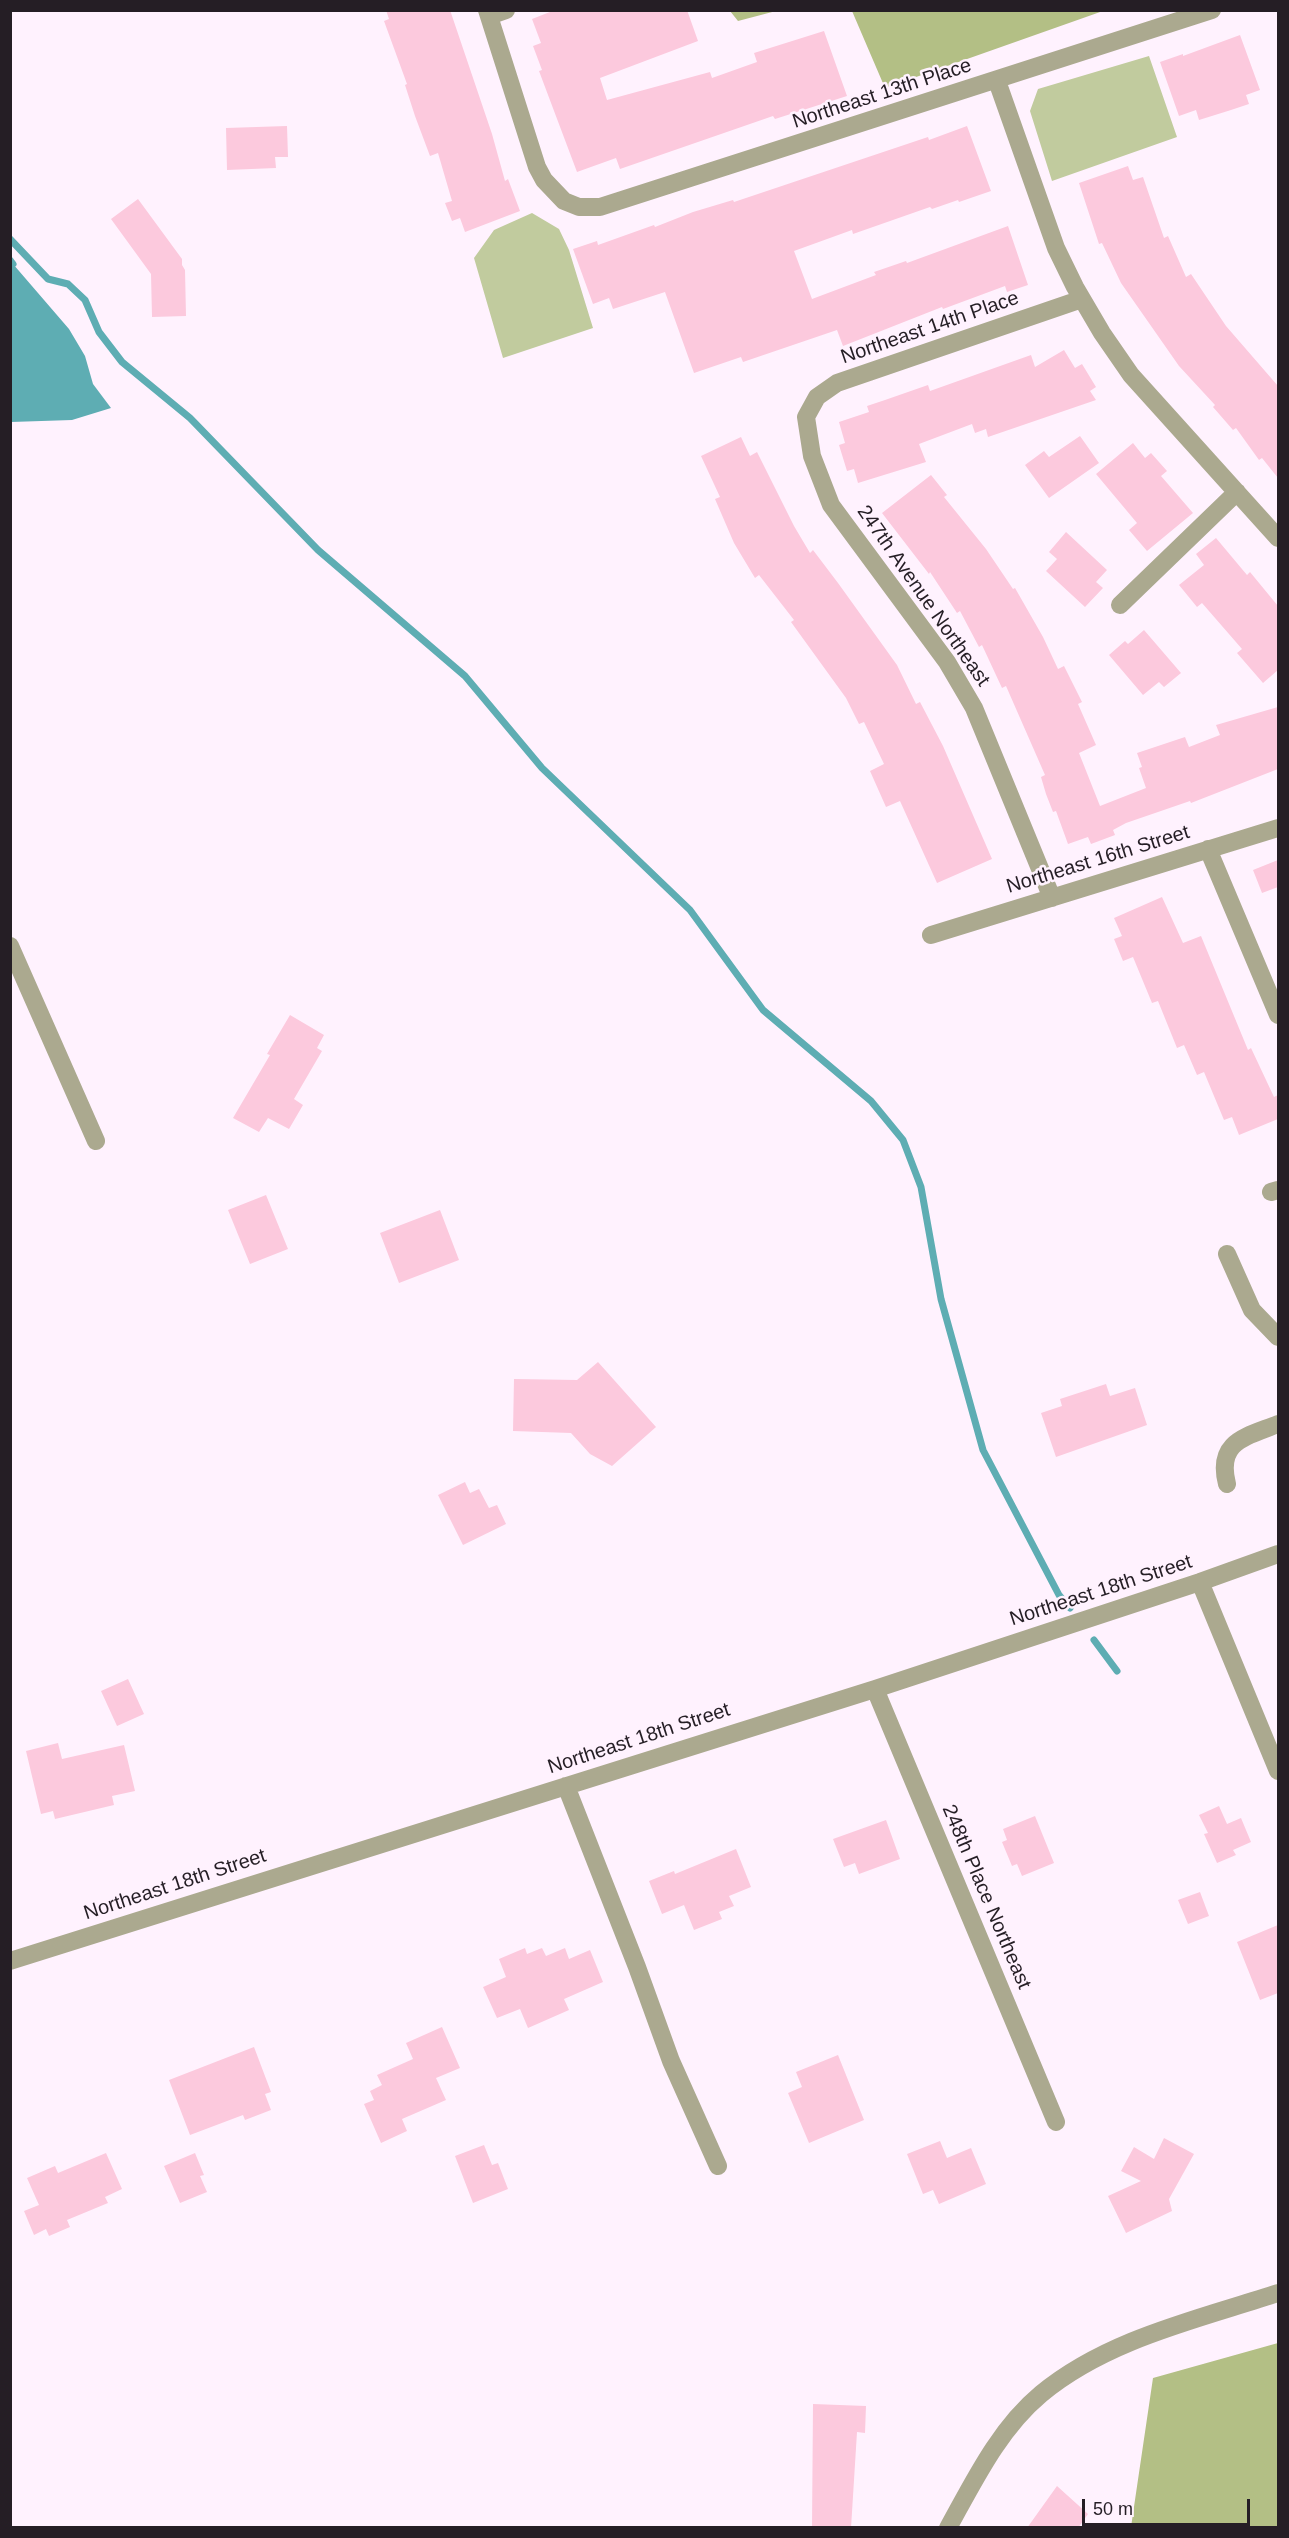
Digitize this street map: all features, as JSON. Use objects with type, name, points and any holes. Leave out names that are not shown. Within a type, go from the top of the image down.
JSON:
[{"type":"street","name":"Northeast 13th Place","points":[[494,12],[537,167],[552,191],[564,201],[579,207],[600,207],[998,81],[1212,10]]},
{"type":"street","points":[[998,81],[1056,248],[1082,299],[1131,375],[1278,538]]},
{"type":"street","name":"Northeast 14th Place","points":[[806,417],[817,397],[837,383],[1082,299]]},
{"type":"street","name":"247th Avenue Northeast","points":[[806,417],[812,456],[831,505],[947,662],[974,708],[1052,898]]},
{"type":"street","points":[[1119,605],[1237,492]]},
{"type":"street","name":"Northeast 16th Street","points":[[931,935],[1278,828]]},
{"type":"street","points":[[1208,849],[1278,1015]]},
{"type":"street","points":[[10,946],[96,1141]]},
{"type":"street","points":[[1227,1254],[1252,1310],[1278,1337]]},
{"type":"street","points":[[1227,1485],[1225,1458],[1232,1445],[1278,1424]]},
{"type":"street","name":"Northeast 18th Street","points":[[10,1961],[875,1689],[1278,1554]]},
{"type":"street","points":[[1200,1582],[1278,1770]]},
{"type":"street","name":"248th Place Northeast","points":[[875,1689],[1056,2122]]},
{"type":"street","points":[[566,1786],[671,2061],[718,2166]]},
{"type":"street","points":[[948,2528],[984,2461],[1016,2420],[1041,2394],[1102,2356],[1155,2333],[1278,2293]]},
{"type":"green space","points":[[730,11],[776,11],[738,21]]},
{"type":"green space","points":[[852,11],[1103,11],[885,88]]},
{"type":"green space","points":[[1149,56],[1177,137],[1052,181],[1030,111],[1038,89]]},
{"type":"green space","points":[[532,213],[559,229],[569,250],[593,328],[503,358],[474,258],[494,230]]},
{"type":"green space","points":[[1278,2343],[1278,2527],[1131,2527],[1153,2378]]},
{"type":"water","points":[[13,264],[69,329],[85,356],[93,384],[111,408],[72,420],[11,422],[10,265]]},
{"type":"building","points":[[386,10],[450,10],[492,134],[505,181],[508,179],[520,211],[465,232],[460,218],[452,221],[445,203],[452,201],[438,153],[430,156],[415,116],[405,85],[407,84],[384,21],[389,19]]},
{"type":"building","points":[[555,10],[687,10],[698,41],[600,78],[607,100],[710,72],[712,78],[757,62],[754,53],[824,31],[847,96],[775,119],[773,116],[620,169],[616,158],[577,172],[539,71],[542,70],[533,46],[541,43],[532,19]]},
{"type":"building","points":[[1240,35],[1260,90],[1246,95],[1249,104],[1231,110],[1199,120],[1196,110],[1179,116],[1160,62]]},
{"type":"building","points":[[287,126],[288,157],[275,157],[276,168],[227,170],[226,128]]},
{"type":"building","points":[[967,126],[991,191],[959,202],[958,200],[932,209],[930,207],[853,234],[852,230],[794,251],[812,299],[876,275],[874,272],[906,261],[907,263],[1008,226],[1028,285],[1007,292],[1005,286],[943,309],[942,307],[843,346],[837,330],[743,362],[741,357],[694,373],[665,292],[613,309],[609,298],[593,304],[573,249],[597,241],[598,245],[693,212],[733,200],[734,202]]},
{"type":"building","points":[[1128,166],[1133,180],[1143,177],[1164,238],[1168,236],[1186,277],[1191,274],[1226,326],[1278,386],[1278,478],[1262,458],[1259,460],[1236,428],[1233,430],[1213,407],[1215,405],[1179,366],[1121,283],[1102,243],[1099,244],[1079,183]]},
{"type":"building","points":[[138,199],[182,259],[185,270],[186,316],[152,317],[151,274],[111,219]]},
{"type":"building","points":[[1064,350],[1075,368],[1082,364],[1096,387],[1090,391],[1096,400],[988,437],[986,429],[975,433],[972,424],[919,444],[926,462],[858,483],[854,469],[847,471],[839,445],[845,443],[839,422],[869,412],[867,406],[928,385],[930,391],[1031,355],[1035,367]]},
{"type":"building","points":[[1080,436],[1099,463],[1049,498],[1025,465],[1044,451],[1049,457]]},
{"type":"building","points":[[741,437],[750,456],[757,452],[810,553],[813,550],[838,583],[897,665],[916,704],[920,702],[943,746],[992,859],[937,883],[900,801],[886,807],[870,771],[884,764],[864,722],[859,724],[846,698],[791,622],[794,620],[759,575],[755,578],[734,543],[715,499],[720,497],[701,456]]},
{"type":"building","points":[[1133,443],[1145,458],[1151,453],[1167,471],[1161,476],[1193,513],[1147,551],[1129,530],[1137,523],[1096,474]]},
{"type":"building","points":[[931,475],[947,495],[944,497],[986,549],[1013,589],[1015,588],[1058,669],[1064,666],[1082,702],[1078,704],[1096,745],[1079,753],[1100,806],[1146,788],[1137,753],[1185,737],[1189,747],[1220,735],[1216,725],[1278,707],[1278,769],[1191,803],[1190,801],[1126,823],[1113,830],[1115,835],[1091,844],[1088,837],[1068,844],[1056,811],[1053,812],[1046,794],[1041,777],[1045,775],[1006,686],[1002,688],[982,645],[979,647],[960,611],[957,613],[930,572],[929,574],[882,513]]},
{"type":"building","points":[[1066,532],[1107,570],[1096,582],[1103,588],[1085,607],[1046,571],[1057,559],[1049,552]]},
{"type":"building","points":[[1216,538],[1247,575],[1250,572],[1278,606],[1278,670],[1263,683],[1237,653],[1242,649],[1202,603],[1197,607],[1179,585],[1204,565],[1196,554]]},
{"type":"building","points":[[1144,630],[1181,673],[1164,687],[1159,682],[1143,695],[1109,655],[1125,641],[1128,644]]},
{"type":"building","points":[[1278,860],[1278,887],[1262,893],[1253,870]]},
{"type":"building","points":[[1162,897],[1183,943],[1201,936],[1248,1050],[1251,1048],[1274,1097],[1278,1095],[1278,1119],[1239,1135],[1232,1117],[1224,1120],[1204,1072],[1197,1075],[1184,1045],[1177,1048],[1158,1001],[1152,1003],[1133,957],[1123,961],[1114,939],[1122,936],[1114,918]]},
{"type":"building","points":[[290,1015],[324,1035],[317,1048],[322,1051],[294,1099],[303,1105],[289,1129],[268,1118],[259,1132],[233,1118],[270,1055],[267,1054]]},
{"type":"building","points":[[266,1195],[288,1249],[250,1264],[228,1210]]},
{"type":"building","points":[[440,1210],[459,1260],[399,1283],[380,1233]]},
{"type":"building","points":[[598,1362],[656,1427],[612,1466],[590,1454],[571,1433],[513,1431],[514,1379],[577,1380]]},
{"type":"building","points":[[1106,1384],[1110,1396],[1135,1388],[1147,1425],[1056,1457],[1041,1413],[1062,1406],[1060,1399]]},
{"type":"building","points":[[465,1482],[470,1493],[479,1489],[489,1508],[497,1505],[506,1524],[463,1545],[438,1495]]},
{"type":"building","points":[[128,1679],[144,1714],[117,1726],[101,1691]]},
{"type":"building","points":[[58,1743],[62,1759],[124,1745],[135,1791],[112,1796],[114,1805],[55,1819],[53,1811],[41,1814],[26,1751]]},
{"type":"building","points":[[1219,1806],[1227,1824],[1241,1818],[1251,1842],[1233,1850],[1236,1855],[1217,1863],[1204,1834],[1208,1833],[1199,1815]]},
{"type":"building","points":[[1035,1816],[1054,1863],[1022,1876],[1017,1864],[1012,1866],[1002,1842],[1007,1840],[1003,1829]]},
{"type":"building","points":[[886,1820],[900,1859],[859,1874],[855,1863],[844,1867],[833,1839]]},
{"type":"building","points":[[736,1849],[751,1887],[729,1896],[734,1906],[719,1912],[722,1919],[694,1930],[684,1905],[662,1914],[649,1881],[674,1871],[675,1874]]},
{"type":"building","points":[[1200,1892],[1209,1916],[1188,1924],[1178,1900]]},
{"type":"building","points":[[1278,1925],[1278,1993],[1260,2000],[1237,1942]]},
{"type":"building","points":[[525,1948],[527,1954],[542,1948],[546,1956],[565,1948],[569,1959],[590,1950],[603,1982],[564,1999],[569,2010],[528,2028],[520,2009],[497,2018],[483,1987],[506,1977],[499,1959]]},
{"type":"building","points":[[442,2027],[460,2068],[436,2078],[446,2100],[402,2119],[407,2131],[381,2143],[364,2104],[374,2100],[370,2091],[382,2085],[377,2075],[413,2059],[406,2043]]},
{"type":"building","points":[[254,2047],[271,2092],[265,2094],[271,2110],[245,2120],[243,2115],[190,2135],[169,2080]]},
{"type":"building","points":[[838,2055],[864,2120],[809,2143],[788,2093],[802,2087],[796,2072]]},
{"type":"building","points":[[1164,2138],[1194,2154],[1169,2199],[1172,2211],[1126,2233],[1108,2196],[1141,2181],[1121,2171],[1134,2147],[1154,2159]]},
{"type":"building","points":[[940,2141],[947,2158],[971,2148],[986,2184],[939,2204],[933,2190],[923,2194],[907,2154]]},
{"type":"building","points":[[484,2145],[492,2165],[498,2163],[508,2189],[473,2203],[455,2156]]},
{"type":"building","points":[[106,2153],[122,2189],[105,2197],[108,2203],[67,2220],[70,2227],[49,2236],[46,2229],[34,2235],[24,2211],[39,2205],[27,2178],[55,2166],[58,2173]]},
{"type":"building","points":[[195,2153],[204,2175],[200,2176],[207,2192],[180,2203],[164,2166]]},
{"type":"building","points":[[813,2404],[866,2406],[865,2433],[857,2432],[851,2528],[812,2528]]},
{"type":"building","points":[[1057,2486],[1088,2514],[1078,2528],[1027,2528]]},
{"type":"waterway","points":[[10,239],[48,279],[68,284],[85,300],[99,332],[122,362],[190,418],[318,550],[465,676],[542,768],[690,910],[763,1010],[871,1101],[903,1140],[921,1187],[941,1299],[983,1450],[1059,1595],[1070,1608]]},
{"type":"waterway","points":[[10,260],[13,264]]},
{"type":"waterway","points":[[1094,1640],[1117,1671]]}]
